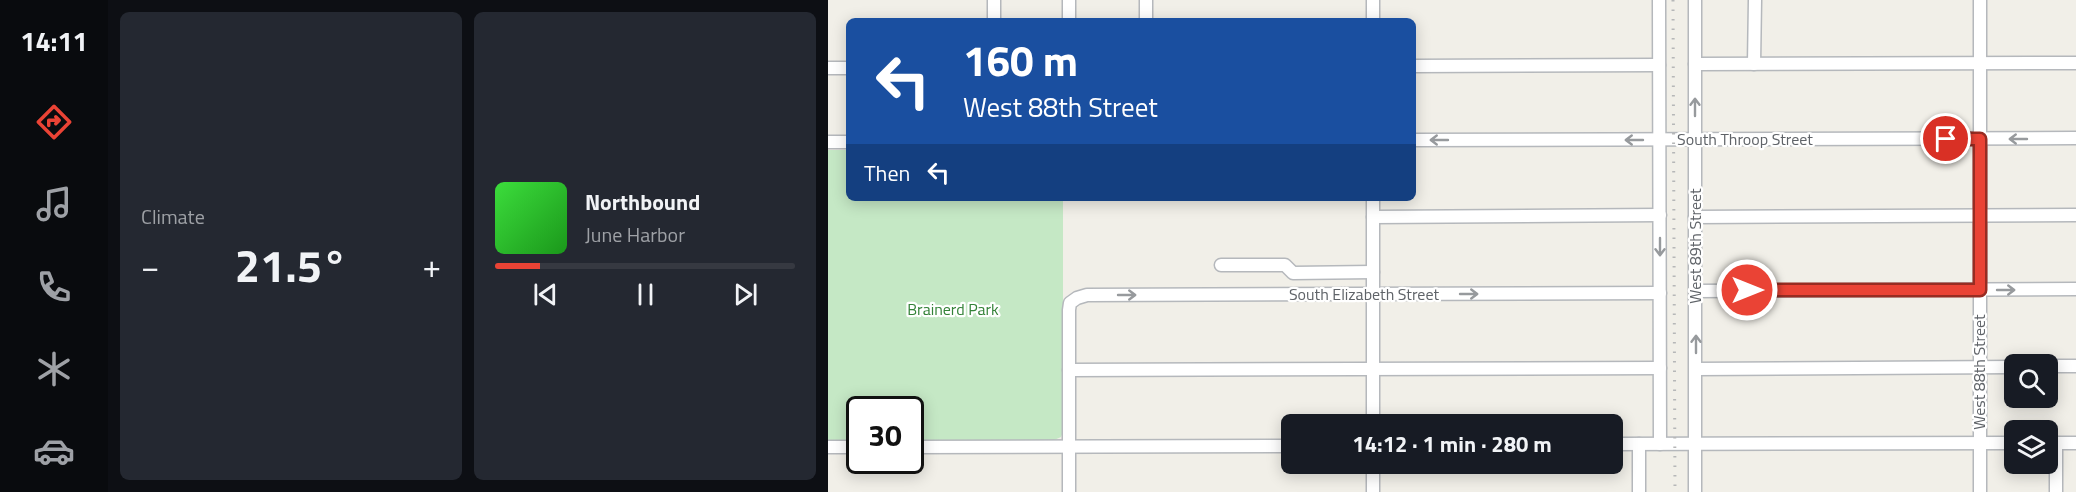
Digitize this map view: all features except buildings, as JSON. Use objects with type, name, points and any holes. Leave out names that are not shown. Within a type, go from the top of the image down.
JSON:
[{"type":"street","points":[[994,0],[994,18]]},
{"type":"street","points":[[1069,0],[1069,18]]},
{"type":"street","points":[[1146,0],[1146,18]]},
{"type":"street","points":[[1373,0],[1373,18]]},
{"type":"street","points":[[1659,0],[1660,444]]},
{"type":"street","name":"West 89th Street","points":[[1695,0],[1695,492]]},
{"type":"street","points":[[1755,0],[1755,64]]},
{"type":"street","name":"West 88th Street","points":[[1980,0],[1980,492]]},
{"type":"street","points":[[1695,64],[2076,63]]},
{"type":"street","points":[[1416,66],[1659,65]]},
{"type":"street","points":[[828,68],[846,68]]},
{"type":"street","name":"South Throop Street","points":[[1416,140],[2076,138]]},
{"type":"street","points":[[828,142],[846,142]]},
{"type":"street","points":[[1373,201],[1373,414]]},
{"type":"street","points":[[1373,217],[1660,215]]},
{"type":"street","points":[[1695,217],[2076,215]]},
{"type":"street","points":[[1221,265],[1286,265],[1293,273],[1373,272]]},
{"type":"street","points":[[1696,291],[2076,289]]},
{"type":"street","name":"South Elizabeth Street","points":[[1069,370],[1070,303],[1077,298],[1088,296],[1659,293]]},
{"type":"street","points":[[2058,366],[2076,366]]},
{"type":"street","points":[[1695,369],[2004,367]]},
{"type":"street","points":[[1069,492],[1069,370],[1660,368]]},
{"type":"street","points":[[1623,444],[2004,443]]},
{"type":"street","points":[[2058,443],[2076,443]]},
{"type":"street","points":[[1639,444],[1640,492]]},
{"type":"street","points":[[924,447],[1281,446]]},
{"type":"street","points":[[828,447],[846,447]]},
{"type":"street","points":[[1373,474],[1373,492]]},
{"type":"street","points":[[2055,474],[2056,492]]},
{"type":"green space","name":"Brainerd Park","points":[[828,150],[846,150],[846,201],[1063,201],[1063,432],[1061,437],[1052,441],[924,440],[924,396],[846,396],[846,440],[828,440]]},
{"type":"railway","points":[[1673,0],[1675,492]]},
{"type":"route","points":[[1747,290],[1980,290],[1980,139],[1946,139]]}]
